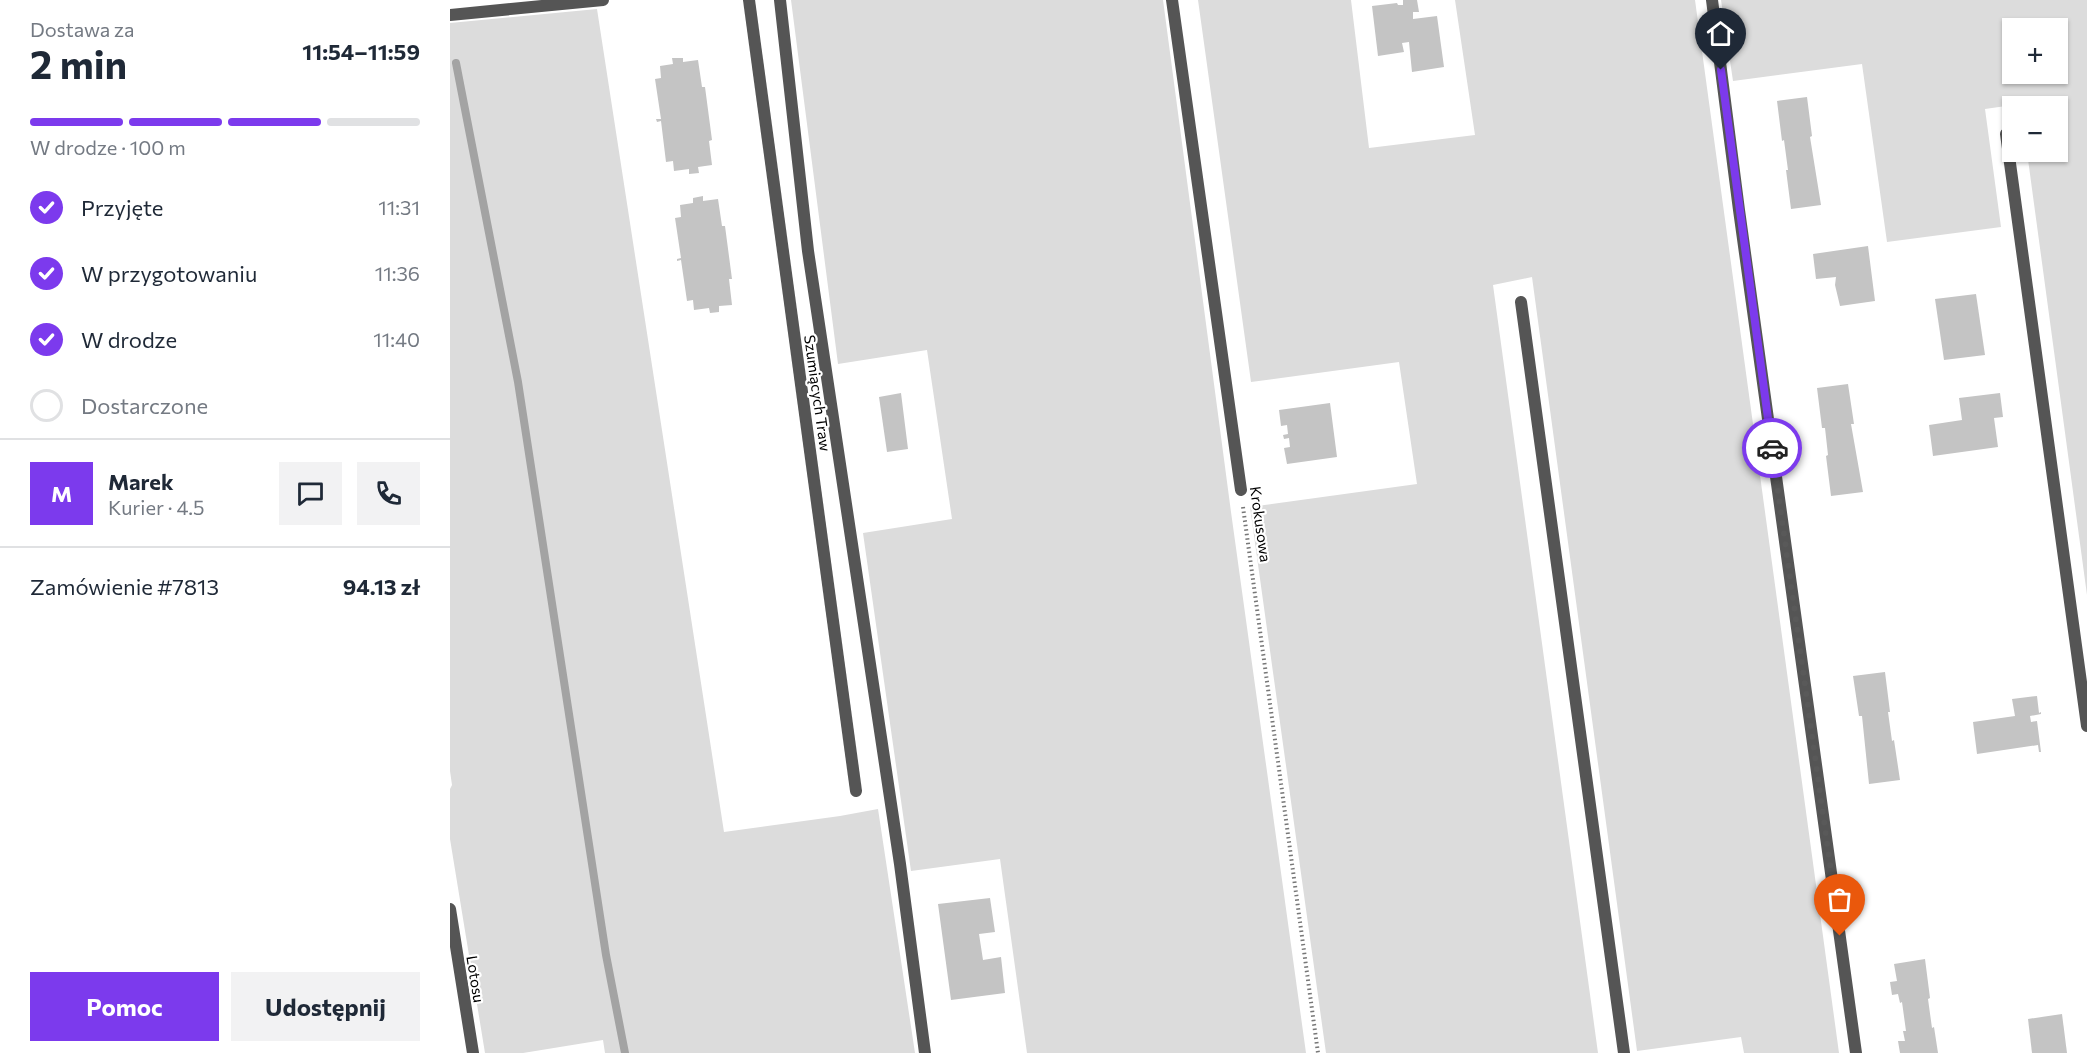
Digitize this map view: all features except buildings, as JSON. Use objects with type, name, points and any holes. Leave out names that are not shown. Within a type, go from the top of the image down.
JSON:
[{"type":"street","points":[[450,15],[602,0]]},
{"type":"street","name":"Szumiących Traw","points":[[749,0],[856,791]]},
{"type":"street","points":[[780,0],[808,251],[926,1053]]},
{"type":"street","name":"Krokusowa","points":[[1172,0],[1241,490]]},
{"type":"street","points":[[1712,0],[1856,1053]]},
{"type":"street","points":[[2010,162],[2087,726]]},
{"type":"street","points":[[1521,302],[1624,1053]]},
{"type":"street","name":"Lotosu","points":[[450,909],[472,1053]]},
{"type":"path","name":"Krokusowa","points":[[1241,490],[1318,1053]]},
{"type":"shaded area","points":[[791,0],[1163,0],[1306,1053],[1027,1053],[1000,859],[911,871],[863,533],[952,519],[927,350],[838,364]]},
{"type":"shaded area","points":[[1198,0],[1351,0],[1369,148],[1475,135],[1455,0],[1695,0],[1839,1053],[1744,1053],[1741,1037],[1637,1051],[1532,277],[1493,285],[1598,1053],[1326,1053],[1250,507],[1417,484],[1399,362],[1251,382]]},
{"type":"shaded area","points":[[1721,0],[2087,0],[2087,595],[2028,162],[2068,162],[2068,96],[2002,96],[2002,107],[1985,109],[2001,227],[1887,242],[1862,64],[1733,81]]},
{"type":"shaded area","points":[[597,9],[724,832],[878,809],[915,1053],[605,1053],[603,1040],[523,1053],[485,1053],[450,839],[450,789],[452,785],[450,771],[450,23]]},
{"type":"waterway","points":[[456,63],[518,382],[606,955],[625,1053]]},
{"type":"way so far","points":[[1772,448],[1840,936]]},
{"type":"route","points":[[1721,70],[1772,448]]}]
